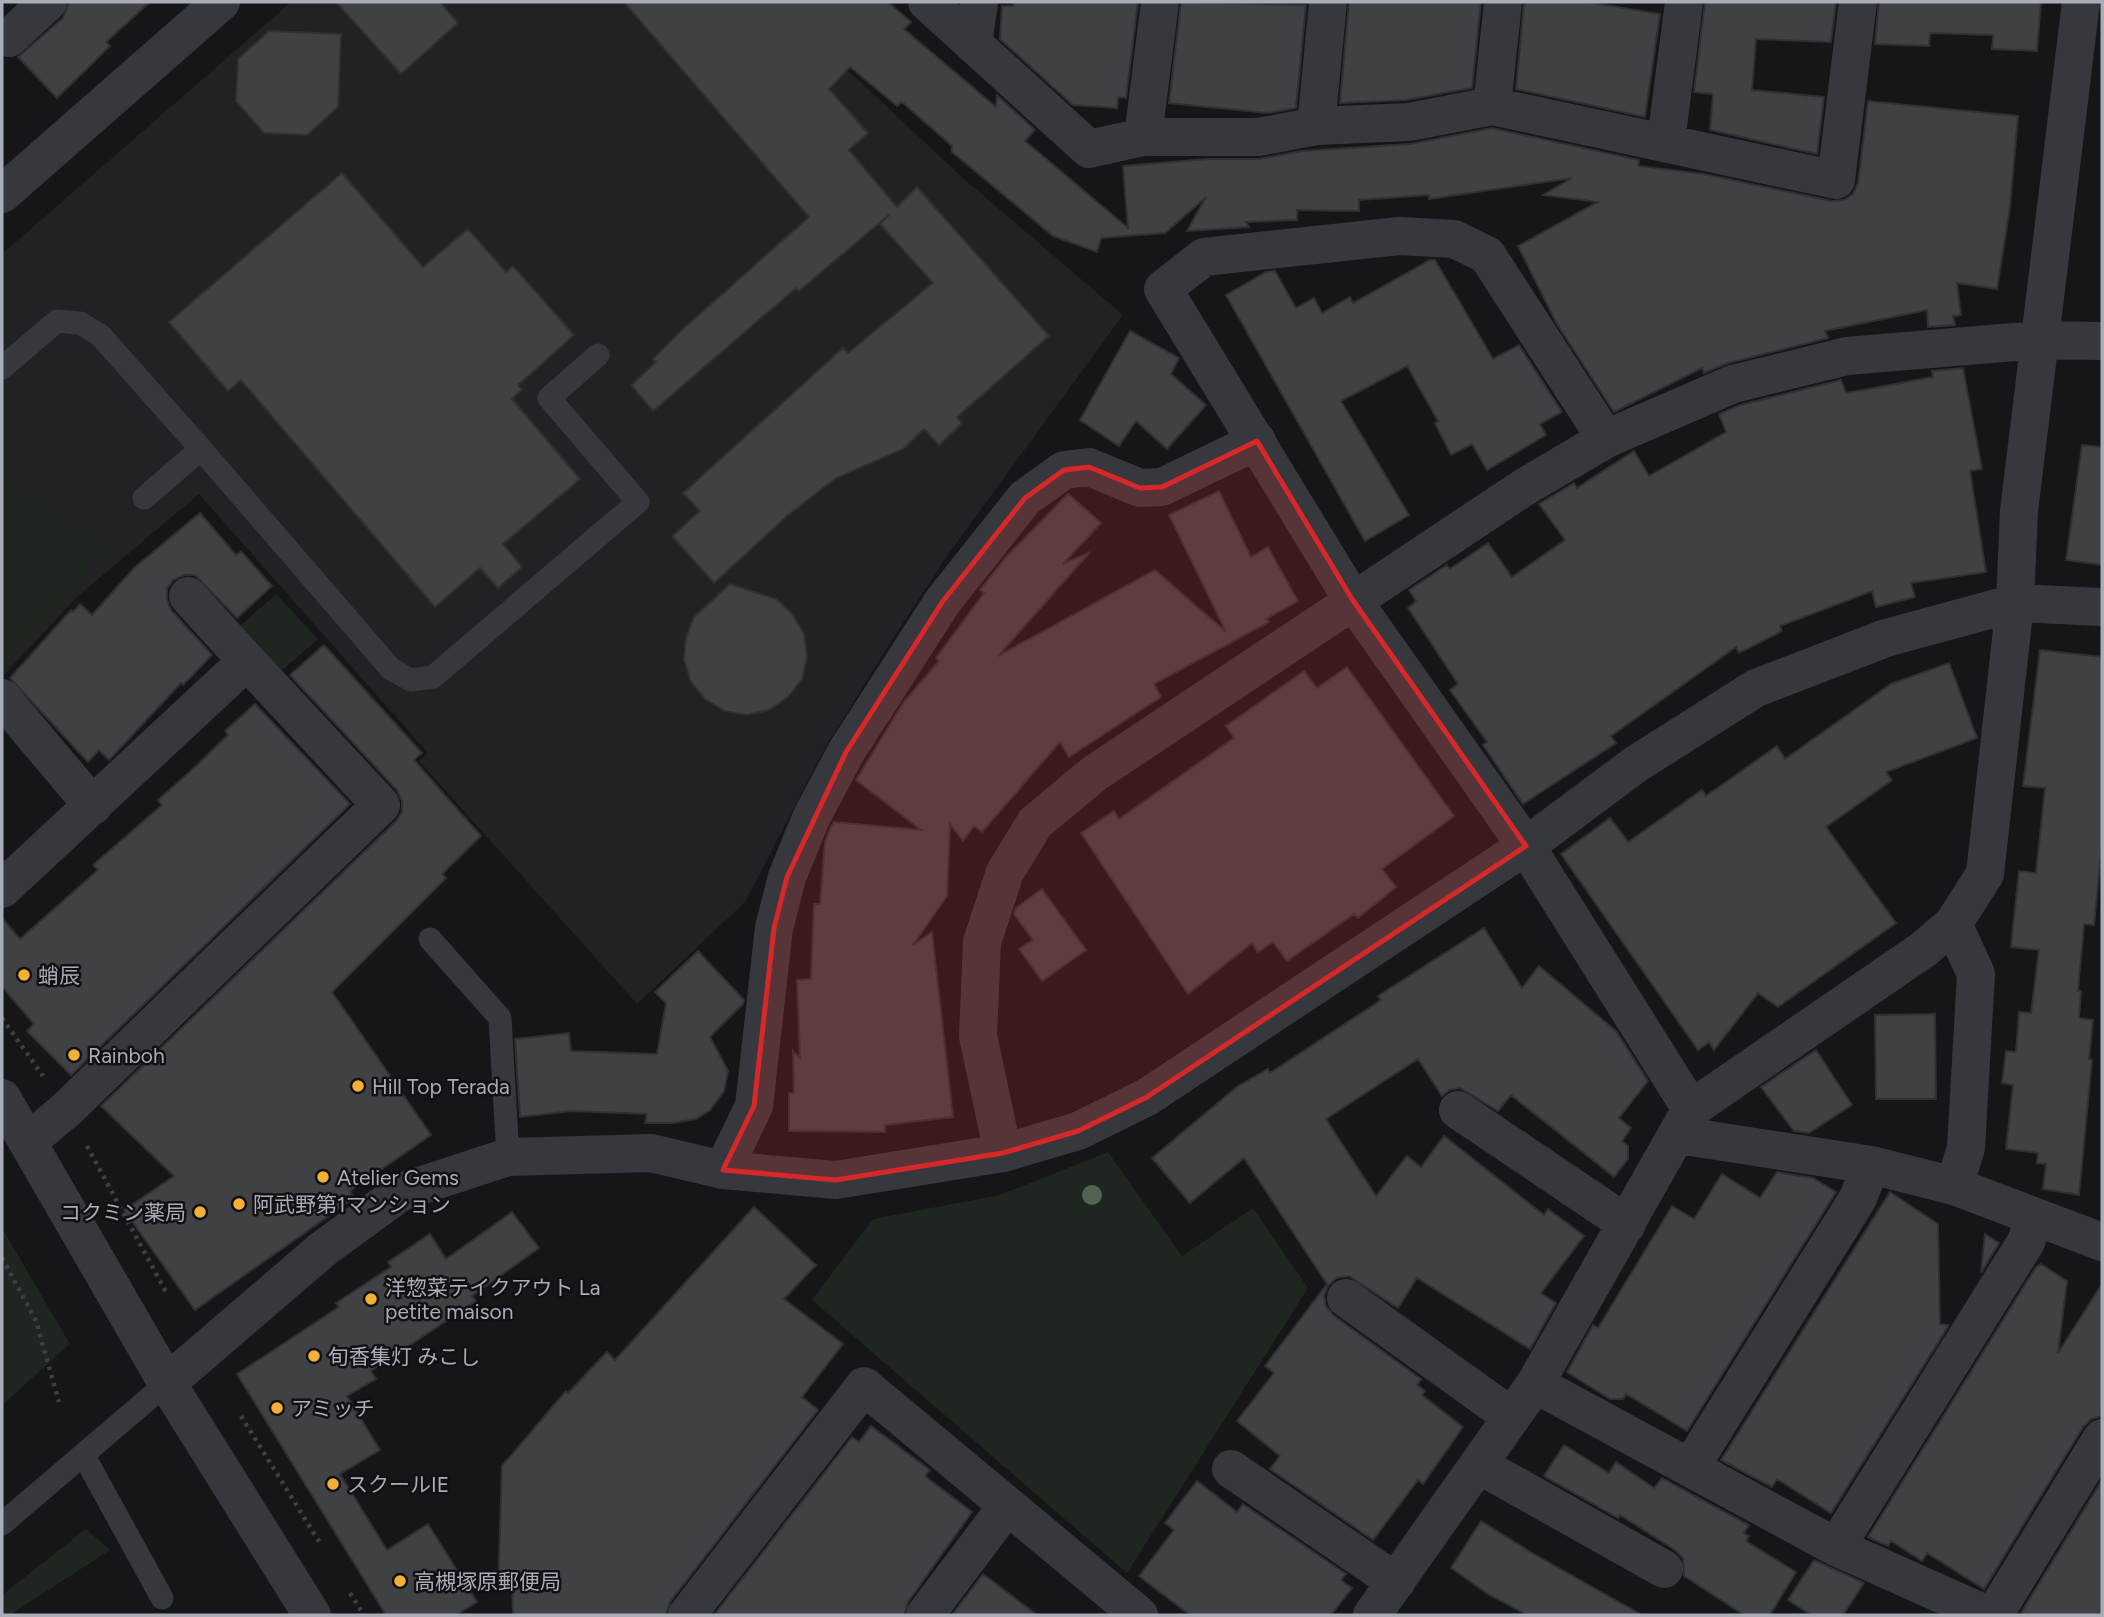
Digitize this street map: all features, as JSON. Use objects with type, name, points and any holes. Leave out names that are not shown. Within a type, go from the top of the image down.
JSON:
[{"type":"street","points":[[2,36],[9,38],[48,2]]},
{"type":"street","points":[[2,194],[221,2]]},
{"type":"street","points":[[927,2],[1089,149],[1143,137],[1259,136],[1316,126],[1409,122],[1492,106],[1666,141],[1836,180],[1858,2]]},
{"type":"street","points":[[973,44],[979,2]]},
{"type":"street","points":[[1143,137],[1160,2]]},
{"type":"street","points":[[1316,126],[1328,2]]},
{"type":"street","points":[[1492,106],[1503,2]]},
{"type":"street","points":[[1666,141],[1684,2]]},
{"type":"street","points":[[1373,1615],[1535,1384],[1685,1122],[1924,949],[1953,924],[1985,874],[2015,603],[2019,511],[2039,340],[2088,54],[2081,2]]},
{"type":"street","points":[[1606,439],[1486,255],[1454,239],[1399,236],[1204,257],[1163,289],[1352,599],[1526,846],[1685,1122],[1954,1186],[2102,1242]]},
{"type":"street","points":[[1003,1153],[978,1036],[982,942],[1005,872],[1035,823],[1095,773],[1352,599],[1606,439],[1733,384],[1847,356],[2039,340],[2102,341]]},
{"type":"street","points":[[723,1170],[754,1106],[774,928],[787,877],[811,818],[846,751],[943,601],[1025,498],[1064,470],[1089,467],[1140,488],[1162,487],[1257,441]]},
{"type":"street","points":[[29,1141],[67,1109],[381,805],[188,596]]},
{"type":"street","points":[[167,1383],[323,1249],[401,1192],[508,1157],[650,1153],[723,1170],[836,1180],[1003,1153],[1078,1131],[1147,1097],[1526,846],[1636,764],[1756,688],[1886,638],[2015,603],[2102,607]]},
{"type":"street","points":[[2,888],[247,661]]},
{"type":"street","points":[[2,698],[93,806]]},
{"type":"street","points":[[1953,924],[1976,974],[1966,1148],[1954,1186]]},
{"type":"street","points":[[2,1098],[167,1383],[312,1615]]},
{"type":"street","points":[[1458,1110],[1627,1224]]},
{"type":"street","points":[[1690,1468],[1858,1198],[1871,1166]]},
{"type":"street","points":[[1836,1547],[2026,1242],[2035,1217]]},
{"type":"street","points":[[1346,1298],[1512,1417]]},
{"type":"street","points":[[1535,1384],[1836,1547],[1988,1615]]},
{"type":"street","points":[[687,1615],[864,1385],[1139,1615]]},
{"type":"street","points":[[1994,1615],[2102,1438]]},
{"type":"street","points":[[1479,1465],[1664,1569]]},
{"type":"street","points":[[1231,1469],[1396,1582]]},
{"type":"street","points":[[925,1615],[1007,1506]]},
{"type":"lane","points":[[2,368],[57,321],[80,323],[100,335],[391,669],[411,680],[422,680],[433,677],[638,502],[549,398],[598,355]]},
{"type":"lane","points":[[144,498],[201,449]]},
{"type":"lane","points":[[430,939],[500,1018],[508,1157]]},
{"type":"lane","points":[[2,1524],[167,1383]]},
{"type":"lane","points":[[84,1455],[162,1598]]},
{"type":"path","points":[[2,1258],[36,1321],[58,1402]]},
{"type":"path","points":[[241,1416],[321,1545]]},
{"type":"path","points":[[349,1592],[364,1615]]},
{"type":"highlighted area","points":[[1257,441],[1352,599],[1526,846],[1147,1097],[1078,1131],[1003,1153],[836,1180],[723,1170],[754,1106],[774,928],[787,877],[846,752],[943,601],[1025,498],[1064,470],[1089,467],[1140,488],[1162,487]]},
{"type":"shaded area","points":[[291,2],[775,2],[965,180],[1123,315],[949,553],[888,646],[825,748],[745,902],[637,1004],[419,761],[428,753],[199,494],[78,596],[2,677],[2,254]]},
{"type":"shaded area","points":[[2,475],[106,548],[2,666]]},
{"type":"shaded area","points":[[276,594],[318,639],[278,674],[237,629]]},
{"type":"shaded area","points":[[1108,1152],[1182,1256],[1253,1208],[1308,1288],[1127,1573],[812,1300],[873,1219],[1000,1195]]},
{"type":"shaded area","points":[[2,1228],[70,1344],[2,1405]]},
{"type":"shaded area","points":[[86,1529],[110,1550],[10,1615],[2,1615],[2,1595]]},
{"type":"building","points":[[69,2],[150,2],[106,42],[110,46],[57,98],[18,57],[63,18]]},
{"type":"building","points":[[336,2],[440,2],[458,23],[401,74]]},
{"type":"building","points":[[624,2],[888,2],[911,22],[904,29],[996,107],[997,95],[1035,130],[1025,141],[1128,228],[1123,166],[1207,159],[1259,159],[1301,151],[1410,144],[1492,128],[1639,160],[1638,166],[1704,174],[1832,201],[1844,200],[1853,194],[1858,183],[1868,101],[2018,116],[2010,207],[1997,289],[1957,283],[1961,315],[1953,316],[1955,325],[1928,327],[1927,310],[1825,331],[1828,338],[1728,363],[1704,373],[1702,368],[1614,412],[1557,324],[1518,246],[1598,202],[1543,195],[1572,178],[1429,199],[1429,195],[1359,200],[1359,211],[1297,210],[1297,220],[1246,222],[1249,227],[1187,231],[1206,197],[1165,233],[1101,238],[1097,252],[1053,236],[952,152],[952,146],[902,102],[897,106],[850,67],[829,89],[868,133],[849,150],[897,207],[917,187],[1049,336],[957,417],[962,423],[939,445],[924,429],[903,449],[836,478],[787,516],[714,583],[672,536],[700,511],[683,493],[843,348],[848,353],[933,283],[880,224],[890,214],[799,291],[796,288],[653,411],[631,385],[656,362],[653,359],[683,329],[809,217]]},
{"type":"building","points":[[1014,2],[1138,2],[1126,98],[1118,97],[1117,108],[1073,105],[1000,39],[1002,6],[1013,6]]},
{"type":"building","points":[[1181,2],[1306,5],[1296,108],[1268,113],[1169,103]]},
{"type":"building","points":[[1349,2],[1481,2],[1472,88],[1406,100],[1340,103]]},
{"type":"building","points":[[1524,2],[1587,2],[1660,14],[1645,117],[1516,89]]},
{"type":"building","points":[[1705,2],[1836,2],[1831,42],[1756,39],[1752,90],[1824,97],[1817,154],[1710,130],[1713,94],[1694,92]]},
{"type":"building","points":[[1879,2],[2041,2],[2037,51],[1992,49],[1993,35],[1930,33],[1929,46],[1875,44]]},
{"type":"building","points":[[269,31],[341,34],[338,107],[307,135],[264,133],[236,101],[238,59]]},
{"type":"building","points":[[342,173],[423,267],[468,229],[506,272],[513,266],[574,335],[518,385],[522,390],[512,399],[580,479],[503,544],[522,567],[498,588],[480,568],[435,607],[241,380],[228,391],[169,322]]},
{"type":"building","points":[[1430,260],[1435,260],[1493,359],[1519,345],[1562,412],[1540,424],[1546,435],[1487,470],[1472,444],[1451,455],[1435,423],[1438,421],[1407,366],[1341,401],[1409,515],[1365,541],[1226,295],[1266,272],[1275,271],[1296,308],[1314,298],[1322,313],[1350,297],[1353,303]]},
{"type":"building","points":[[1130,331],[1179,358],[1171,374],[1206,405],[1167,449],[1136,421],[1119,446],[1080,420]]},
{"type":"building","points":[[1963,368],[1982,469],[1970,471],[1986,572],[1911,583],[1915,597],[1876,607],[1872,591],[1780,626],[1782,631],[1739,653],[1736,647],[1611,736],[1616,743],[1523,804],[1483,745],[1487,742],[1450,690],[1458,684],[1408,608],[1416,601],[1409,590],[1447,565],[1450,569],[1488,543],[1512,577],[1565,540],[1539,504],[1574,483],[1577,488],[1634,451],[1649,476],[1726,432],[1719,414],[1740,405],[1841,380],[1846,393],[1933,377],[1932,371]]},
{"type":"building","points":[[2082,445],[2102,447],[2102,565],[2066,560]]},
{"type":"building","points":[[1219,491],[1251,557],[1268,547],[1298,601],[1266,619],[1269,622],[1154,684],[1161,697],[1069,757],[1060,742],[982,832],[974,826],[963,841],[950,824],[947,896],[913,945],[932,932],[953,1117],[885,1125],[885,1132],[789,1131],[789,1093],[794,1093],[793,1051],[800,1058],[797,980],[811,979],[814,904],[820,904],[825,842],[831,827],[834,822],[921,830],[856,780],[903,703],[939,661],[936,658],[984,593],[980,590],[1006,557],[1068,494],[1101,523],[1063,564],[1090,552],[998,656],[1155,570],[1226,632],[1169,515]]},
{"type":"building","points":[[200,513],[236,555],[241,551],[272,586],[237,618],[195,575],[184,575],[173,580],[167,589],[171,610],[212,655],[183,685],[181,683],[109,760],[99,750],[88,762],[10,678],[71,610],[73,612],[80,604],[92,615],[134,568]]},
{"type":"building","points":[[730,584],[776,599],[793,615],[804,634],[807,657],[802,679],[788,697],[769,710],[747,715],[725,711],[705,699],[691,682],[684,660],[686,637],[694,617]]},
{"type":"building","points":[[324,645],[422,753],[414,760],[481,836],[442,874],[446,878],[332,992],[431,1135],[350,1191],[354,1198],[195,1310],[124,1210],[174,1176],[101,1106],[396,821],[402,812],[402,801],[397,790],[290,675]]},
{"type":"building","points":[[2040,650],[2102,657],[2102,844],[2094,925],[2084,924],[2078,991],[2081,991],[2079,1018],[2093,1020],[2089,1059],[2092,1060],[2079,1195],[2043,1189],[2046,1164],[2037,1163],[2038,1153],[2006,1149],[2013,1085],[2002,1083],[2006,1051],[2016,1052],[2019,1012],[2031,1013],[2039,950],[2011,947],[2019,871],[2036,873],[2045,788],[2023,786]]},
{"type":"building","points":[[1949,663],[1977,738],[1886,772],[1892,780],[1826,827],[1896,923],[1778,1007],[1758,993],[1714,1050],[1709,1042],[1698,1050],[1561,854],[1610,818],[1628,842],[1702,790],[1706,796],[1777,746],[1785,759],[1891,684]]},
{"type":"building","points":[[1347,667],[1454,816],[1382,869],[1396,887],[1358,918],[1354,914],[1287,961],[1273,942],[1258,952],[1252,943],[1188,994],[1081,833],[1114,811],[1119,819],[1234,738],[1226,726],[1304,671],[1317,688]]},
{"type":"building","points":[[255,704],[350,804],[71,1075],[27,1031],[34,1024],[2,987],[2,918],[20,939],[98,870],[93,865],[162,805],[158,800],[228,735],[225,731]]},
{"type":"building","points":[[1042,889],[1086,950],[1042,981],[1019,949],[1033,940],[1014,914],[1016,908]]},
{"type":"building","points":[[1484,928],[1522,988],[1539,966],[1616,1031],[1648,1081],[1619,1118],[1631,1128],[1622,1141],[1628,1146],[1628,1159],[1614,1177],[1511,1095],[1498,1111],[1460,1088],[1449,1090],[1442,1096],[1418,1059],[1326,1119],[1376,1196],[1407,1156],[1421,1167],[1444,1136],[1544,1215],[1548,1209],[1584,1236],[1541,1293],[1556,1303],[1530,1349],[1417,1278],[1398,1308],[1349,1276],[1336,1278],[1328,1286],[1324,1295],[1326,1306],[1333,1315],[1421,1379],[1417,1385],[1425,1391],[1422,1395],[1463,1427],[1423,1484],[1418,1480],[1373,1540],[1270,1469],[1280,1456],[1237,1421],[1274,1373],[1265,1366],[1327,1284],[1244,1158],[1190,1203],[1152,1158],[1238,1086],[1268,1069],[1270,1073],[1381,1000],[1378,996]]},
{"type":"building","points":[[698,951],[744,1000],[710,1037],[728,1071],[724,1091],[710,1110],[696,1119],[673,1123],[645,1123],[647,1114],[572,1111],[520,1117],[515,1039],[569,1033],[571,1051],[657,1054],[666,1003],[655,992]]},
{"type":"building","points":[[1935,1014],[1936,1099],[1876,1099],[1875,1015]]},
{"type":"building","points":[[1816,1050],[1852,1105],[1809,1133],[1794,1131],[1761,1087]]},
{"type":"building","points":[[1777,1172],[1813,1178],[1836,1192],[1687,1431],[1626,1394],[1623,1399],[1610,1399],[1567,1372],[1593,1325],[1598,1328],[1672,1206],[1694,1219],[1722,1174],[1760,1198]]},
{"type":"building","points":[[1890,1192],[1938,1224],[1940,1324],[1949,1325],[1831,1513],[1777,1479],[1772,1487],[1721,1460]]},
{"type":"building","points":[[754,1207],[816,1265],[784,1299],[843,1344],[802,1397],[818,1410],[670,1602],[666,1615],[513,1615],[512,1581],[498,1590],[502,1466],[566,1391],[568,1393],[607,1352],[615,1360]]},
{"type":"building","points":[[512,1212],[539,1248],[472,1296],[476,1301],[371,1371],[376,1379],[347,1396],[380,1450],[340,1474],[387,1550],[428,1524],[477,1602],[456,1615],[386,1615],[237,1374],[339,1307],[336,1303],[391,1267],[388,1262],[430,1234],[446,1259]]},
{"type":"building","points":[[1985,1234],[1999,1243],[1981,1273]]},
{"type":"building","points":[[2041,1264],[2067,1281],[2058,1353],[2102,1284],[2102,1416],[2091,1419],[2083,1427],[1984,1589],[1927,1553],[1922,1561],[1891,1541],[1888,1546],[1868,1537],[2036,1267]]},
{"type":"building","points":[[871,1426],[930,1470],[925,1476],[972,1512],[908,1602],[904,1615],[714,1615],[852,1437],[859,1442]]},
{"type":"building","points":[[1564,1445],[1609,1473],[1616,1462],[1654,1488],[1662,1478],[1749,1525],[1744,1533],[1749,1536],[1746,1541],[1796,1572],[1770,1615],[1744,1615],[1684,1576],[1683,1558],[1675,1550],[1620,1515],[1618,1518],[1544,1476]]},
{"type":"building","points":[[2102,1480],[2102,1615],[2024,1615],[2021,1613]]},
{"type":"building","points":[[1197,1481],[1237,1512],[1243,1504],[1346,1574],[1341,1580],[1352,1588],[1331,1615],[1190,1615],[1139,1576],[1174,1530],[1165,1523]]},
{"type":"building","points":[[1481,1521],[1642,1615],[1527,1615],[1488,1594],[1451,1568]]},
{"type":"building","points":[[1814,1560],[1864,1583],[1843,1615],[1811,1615],[1788,1600]]},
{"type":"building","points":[[983,1574],[1037,1615],[952,1615]]},
{"type":"place","name":"蛸辰","points":[[24,975]]},
{"type":"place","name":"Rainboh","points":[[74,1055]]},
{"type":"place","name":"Hill Top Terada","points":[[358,1086]]},
{"type":"place","name":"Atelier Gems","points":[[323,1177]]},
{"type":"place","name":"阿武野第1マンション","points":[[239,1204]]},
{"type":"place","name":"コクミン薬局","points":[[200,1212]]},
{"type":"place","name":"洋惣菜テイクアウト La petite maison","points":[[371,1299]]},
{"type":"place","name":"旬香集灯 みこし","points":[[314,1356]]},
{"type":"place","name":"アミッチ","points":[[277,1408]]},
{"type":"place","name":"スクールIE","points":[[333,1484]]},
{"type":"place","name":"高槻塚原郵便局","points":[[400,1581]]}]
